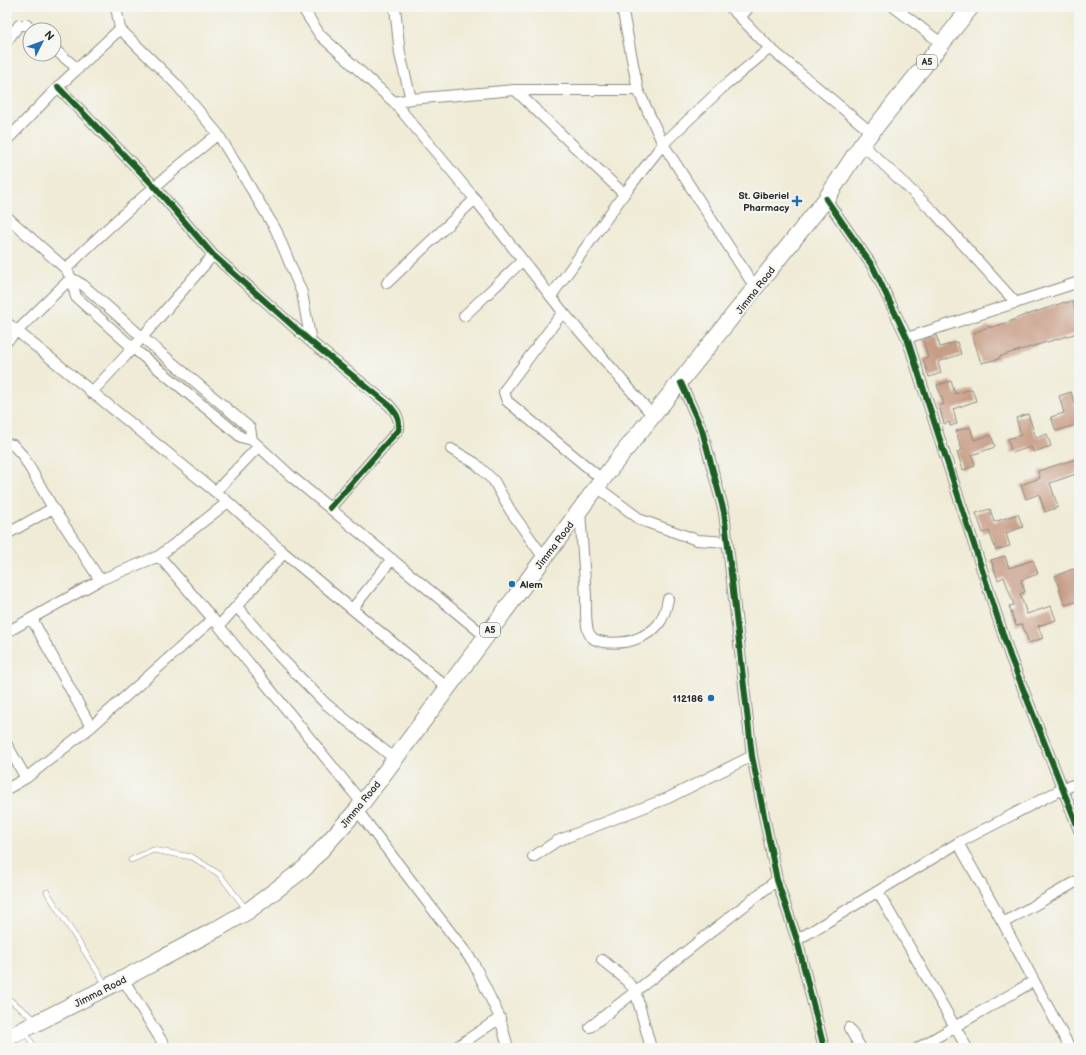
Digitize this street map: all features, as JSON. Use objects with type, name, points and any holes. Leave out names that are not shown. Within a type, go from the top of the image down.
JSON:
[{"type":"highway","name":"Jimma Road","points":[[7,1038],[124,979],[248,911],[306,868],[359,806],[600,483],[756,289],[826,199],[867,139],[941,43],[971,7]]},
{"type":"street","points":[[116,7],[120,29],[176,84],[218,134],[276,230],[302,293],[311,342]]},
{"type":"street","points":[[302,7],[320,35],[394,102],[475,200],[563,312],[653,416]]},
{"type":"street","points":[[395,7],[400,54],[411,99]]},
{"type":"street","points":[[622,7],[638,90],[664,144],[756,289]]},
{"type":"street","points":[[730,7],[770,48],[867,139],[1016,303]]},
{"type":"street","points":[[741,17],[749,7]]},
{"type":"street","points":[[894,7],[941,43]]},
{"type":"street","points":[[7,41],[19,25],[22,25]]},
{"type":"street","points":[[7,140],[58,87],[120,29]]},
{"type":"street","points":[[551,296],[624,194],[664,144],[721,89],[770,48]]},
{"type":"street","points":[[62,55],[78,69]]},
{"type":"street","points":[[58,87],[154,186],[213,254],[311,342],[389,405],[398,415],[400,421],[399,429],[330,508]]},
{"type":"street","points":[[394,102],[411,99],[515,90],[638,90]]},
{"type":"street","points":[[515,90],[624,194]]},
{"type":"street","points":[[66,269],[107,227],[154,186],[218,134]]},
{"type":"street","points":[[826,199],[873,267],[907,338],[1010,656],[1079,830]]},
{"type":"street","points":[[387,283],[475,200]]},
{"type":"street","points":[[7,218],[66,269],[71,278],[76,297],[133,348],[240,437],[255,443],[330,508],[485,636]]},
{"type":"street","points":[[91,392],[133,348],[213,254]]},
{"type":"street","points":[[464,316],[522,261]]},
{"type":"street","points":[[71,278],[83,285],[250,428],[255,443]]},
{"type":"street","points":[[7,341],[18,332],[71,278]]},
{"type":"street","points":[[907,338],[1079,282]]},
{"type":"street","points":[[563,312],[506,388],[504,397],[641,520],[697,540],[727,542]]},
{"type":"street","points":[[7,323],[228,502],[284,553],[353,608],[448,688]]},
{"type":"street","points":[[681,383],[702,430],[724,512],[752,756],[776,880],[797,940],[824,1048]]},
{"type":"street","points":[[215,492],[255,443]]},
{"type":"street","points":[[7,444],[13,445],[23,456],[53,508],[100,580]]},
{"type":"street","points":[[451,449],[474,463],[494,481],[510,510],[544,558]]},
{"type":"street","points":[[7,632],[100,580],[159,556],[228,502]]},
{"type":"street","points":[[7,534],[53,508]]},
{"type":"street","points":[[580,511],[587,618],[590,635],[592,638],[624,644],[648,634],[661,622],[665,614],[668,599]]},
{"type":"street","points":[[7,789],[26,778],[91,727],[237,607],[284,553]]},
{"type":"street","points":[[159,556],[216,623],[359,806],[473,962],[500,1018],[508,1048]]},
{"type":"street","points":[[353,608],[392,559]]},
{"type":"street","points":[[237,607],[281,658],[326,704],[395,759]]},
{"type":"street","points":[[32,619],[91,727]]},
{"type":"street","points":[[7,745],[26,778]]},
{"type":"street","points":[[533,857],[558,841],[668,798],[752,756]]},
{"type":"street","points":[[797,940],[958,843],[1062,789],[1079,783]]},
{"type":"street","points":[[958,843],[1070,1048]]},
{"type":"street","points":[[590,1027],[776,880]]},
{"type":"street","points":[[1003,923],[1079,880]]},
{"type":"street","points":[[878,892],[967,1048]]},
{"type":"street","points":[[602,960],[623,977],[635,990],[651,1048]]},
{"type":"street","points":[[124,979],[166,1048]]},
{"type":"street","points":[[918,1048],[1034,981]]},
{"type":"street","points":[[455,1048],[500,1018]]},
{"type":"street","points":[[849,1028],[861,1048]]},
{"type":"lane","points":[[131,860],[152,850],[192,856],[219,874],[248,911]]},
{"type":"lane","points":[[47,892],[107,987]]},
{"type":"lane","points":[[7,998],[38,1022]]},
{"type":"lane","points":[[23,1029],[35,1048]]},
{"type":"building","points":[[1072,301],[1079,322],[1079,331],[1074,334],[1007,354],[999,357],[999,359],[981,363],[972,334],[990,326],[990,328],[1027,314]]},
{"type":"building","points":[[936,335],[940,347],[957,342],[961,354],[938,362],[941,373],[929,377],[923,359],[928,357],[923,340]]},
{"type":"building","points":[[951,381],[955,394],[972,389],[976,401],[953,409],[957,424],[950,426],[949,422],[944,424],[939,406],[944,404],[937,385]]},
{"type":"building","points":[[1071,392],[1079,416],[1079,424],[1056,431],[1051,417],[1064,413],[1059,396]]},
{"type":"building","points":[[1028,414],[1036,438],[1047,434],[1051,446],[1033,452],[1031,447],[1012,453],[1008,439],[1021,435],[1016,418]]},
{"type":"building","points":[[970,427],[974,440],[991,435],[995,447],[972,455],[975,466],[963,470],[957,452],[962,450],[956,431]]},
{"type":"building","points":[[1079,458],[1079,473],[1050,483],[1058,507],[1045,512],[1039,494],[1026,499],[1021,485],[1040,478],[1038,471]]},
{"type":"building","points":[[990,509],[994,522],[1018,514],[1023,527],[1006,533],[1010,546],[996,550],[989,531],[983,533],[976,513]]},
{"type":"building","points":[[1005,556],[1009,568],[1033,560],[1038,574],[1021,580],[1025,592],[1020,594],[1027,614],[1051,606],[1056,620],[1038,626],[1043,638],[1029,643],[1022,624],[1016,626],[1009,606],[1014,605],[1004,577],[998,580],[991,560]]},
{"type":"building","points":[[1079,568],[1079,601],[1065,605],[1055,576]]},
{"type":"cycle path","points":[[58,87],[154,186],[213,255],[311,342],[389,405],[396,413],[399,422],[399,429],[330,508]]},
{"type":"cycle path","points":[[826,199],[873,267],[907,338],[1010,656],[1079,830]]},
{"type":"cycle path","points":[[681,383],[702,430],[724,512],[752,756],[777,880],[797,940],[824,1048]]},
{"type":"place","name":"St. Giberiel Pharmacy","points":[[797,201]]},
{"type":"place","name":"Alem","points":[[512,584]]},
{"type":"place","name":"112186","points":[[711,698]]}]
